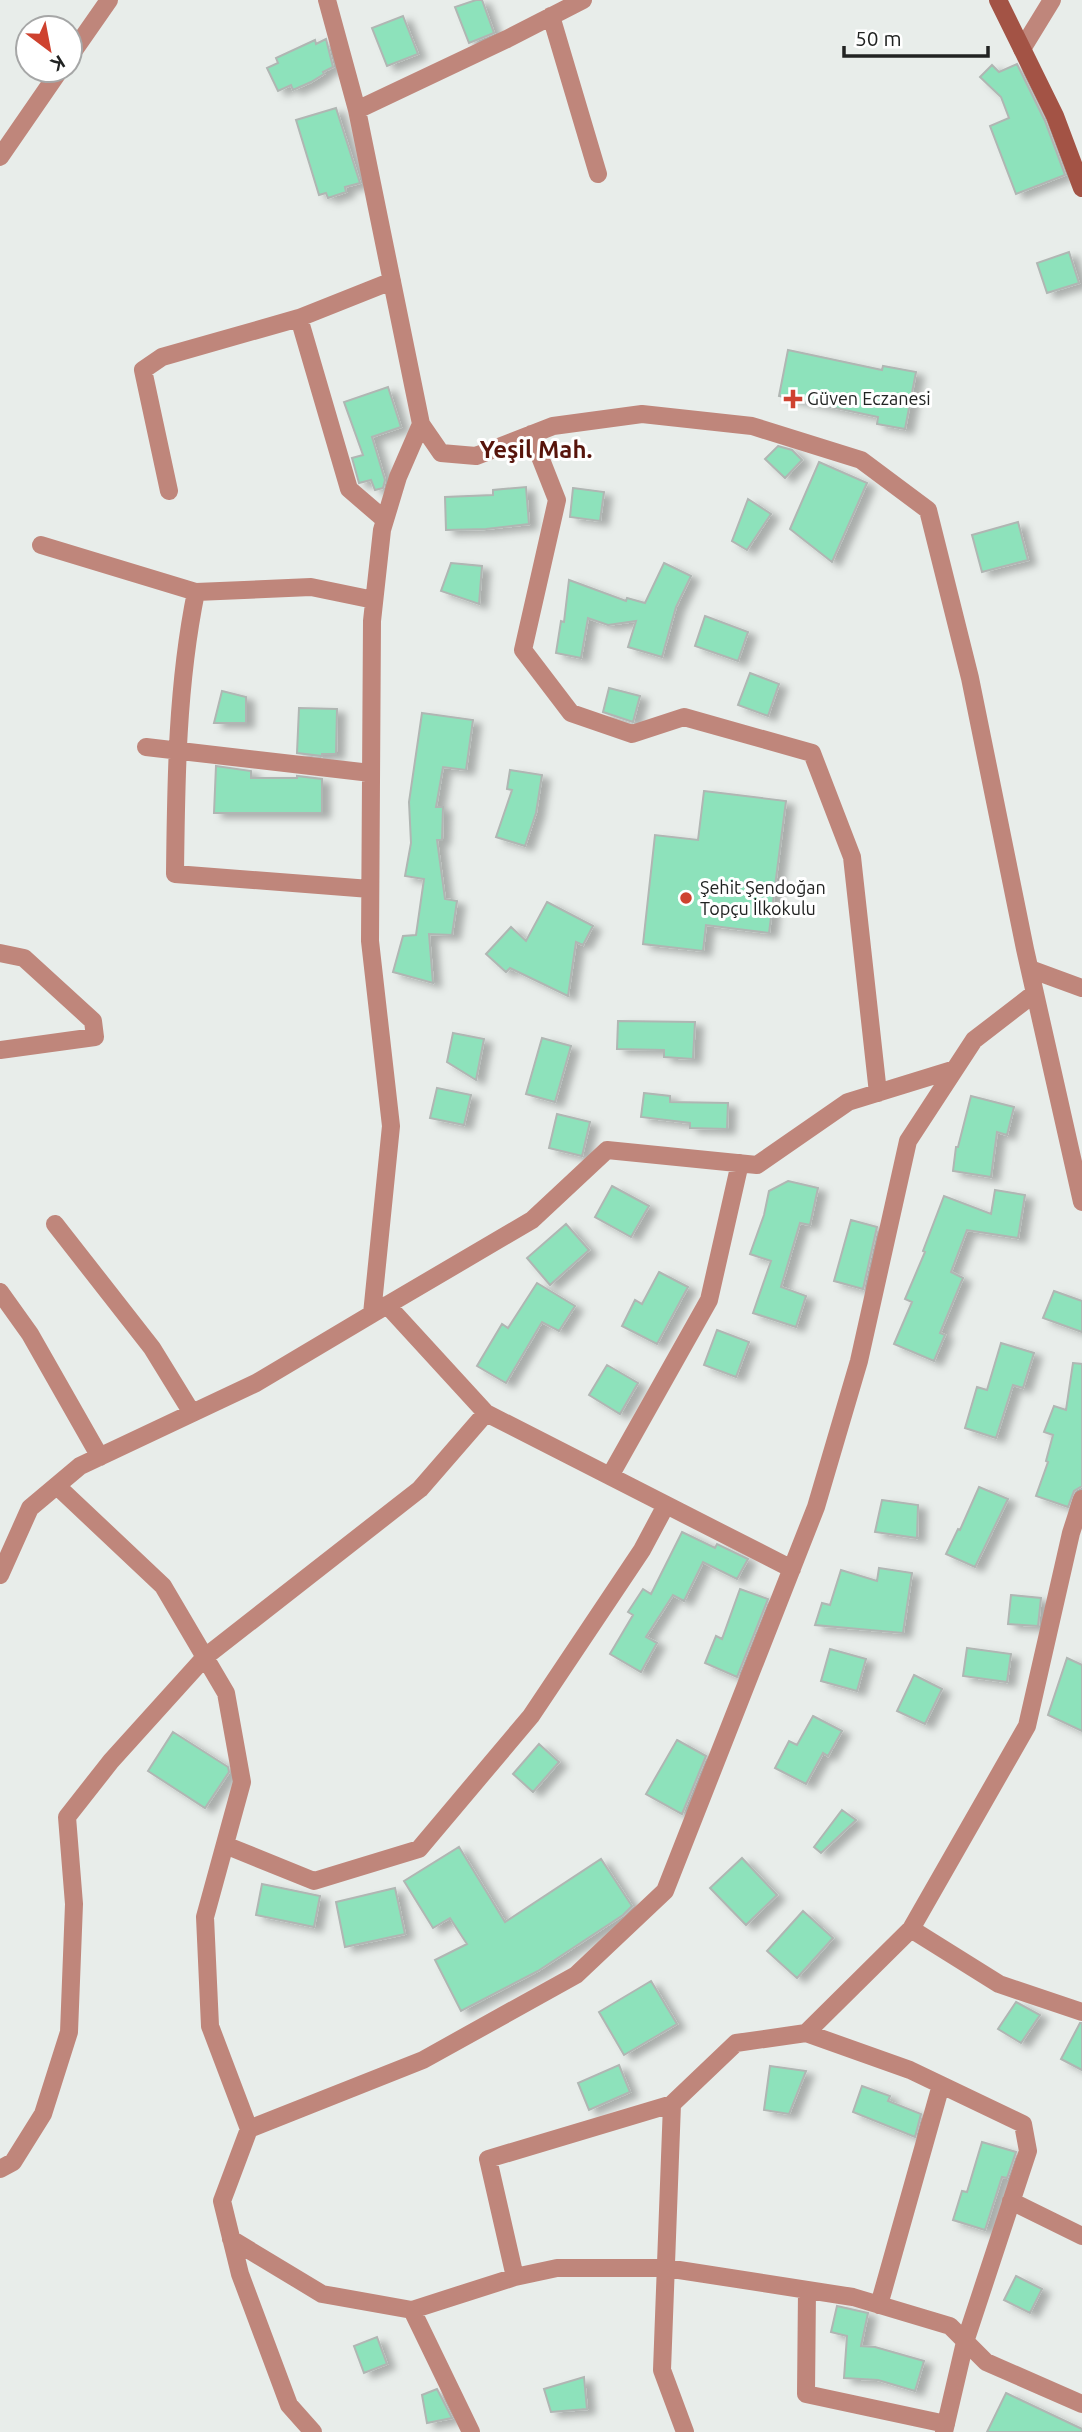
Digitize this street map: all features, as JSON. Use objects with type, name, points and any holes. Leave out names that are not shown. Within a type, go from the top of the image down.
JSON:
[{"type":"street","points":[[84,36],[109,0]]},
{"type":"street","points":[[327,0],[357,110],[421,424],[441,453],[476,456],[552,426],[642,414],[752,426],[861,460],[928,510],[970,678],[1035,993],[1082,1202]]},
{"type":"street","points":[[357,110],[583,0]]},
{"type":"street","points":[[998,0],[1055,116],[1082,188]]},
{"type":"street","points":[[1022,49],[1052,0]]},
{"type":"street","points":[[551,16],[598,174]]},
{"type":"street","points":[[0,157],[50,84]]},
{"type":"street","points":[[169,491],[143,370],[162,357],[299,318],[392,281]]},
{"type":"street","points":[[299,318],[349,489],[385,520]]},
{"type":"street","points":[[421,424],[398,477],[385,520],[372,621],[370,941],[391,1126],[380,1309],[486,1413],[792,1569]]},
{"type":"street","points":[[531,434],[556,500],[523,650],[571,713],[595,722],[632,734],[684,717],[812,753],[852,857],[878,1093]]},
{"type":"street","points":[[41,545],[195,592],[311,587],[374,600]]},
{"type":"street","points":[[195,592],[185,644],[176,751],[175,874],[370,889]]},
{"type":"street","points":[[146,747],[371,773]]},
{"type":"street","points":[[0,953],[24,958],[93,1021],[95,1037],[0,1050]]},
{"type":"street","points":[[1030,969],[1082,988]]},
{"type":"street","points":[[249,2129],[423,2060],[576,1975],[666,1891],[816,1507],[859,1361],[908,1141],[974,1040],[1035,993]]},
{"type":"street","points":[[0,1575],[30,1508],[80,1466],[256,1383],[532,1220],[607,1150],[757,1165],[848,1102],[955,1069]]},
{"type":"street","points":[[610,1476],[709,1300],[740,1163]]},
{"type":"street","points":[[55,1224],[152,1348],[192,1413]]},
{"type":"street","points":[[0,1292],[30,1334],[100,1457]]},
{"type":"street","points":[[0,2169],[13,2162],[43,2114],[69,2032],[74,1904],[67,1817],[111,1761],[205,1657],[420,1489],[486,1413]]},
{"type":"street","points":[[57,1486],[163,1586],[226,1693],[242,1782],[205,1917],[210,2026],[249,2129],[222,2201],[240,2274],[289,2404],[313,2432]]},
{"type":"street","points":[[806,2033],[911,1929],[1027,1726],[1071,1533],[1082,1499]]},
{"type":"street","points":[[225,1845],[314,1881],[419,1849],[531,1716],[642,1549],[666,1505]]},
{"type":"street","points":[[911,1929],[999,1984],[1082,2012]]},
{"type":"street","points":[[515,2277],[488,2159],[671,2104],[736,2043],[806,2033],[910,2070],[1023,2124],[1028,2151],[965,2342],[945,2428],[806,2394],[807,2290]]},
{"type":"street","points":[[879,2305],[940,2085]]},
{"type":"street","points":[[671,2104],[662,2370],[685,2432]]},
{"type":"street","points":[[1011,2201],[1082,2236]]},
{"type":"street","points":[[231,2239],[322,2294],[412,2310],[515,2277],[557,2268],[666,2268],[852,2297],[950,2326],[986,2362],[1082,2404]]},
{"type":"street","points":[[412,2310],[471,2432]]},
{"type":"building","points":[[482,0],[494,33],[469,43],[455,7]]},
{"type":"building","points":[[403,16],[418,54],[387,66],[372,28]]},
{"type":"building","points":[[326,39],[333,67],[293,90],[291,85],[278,91],[267,68],[278,63],[276,58],[315,40],[316,44]]},
{"type":"building","points":[[1017,64],[1045,121],[1065,175],[1016,194],[990,126],[1009,118],[1001,97],[980,77],[992,65],[999,72]]},
{"type":"building","points":[[336,108],[360,183],[345,187],[346,192],[328,198],[326,193],[319,195],[296,120]]},
{"type":"building","points":[[1069,252],[1079,283],[1047,293],[1037,263]]},
{"type":"building","points":[[788,350],[882,370],[883,366],[916,372],[905,429],[877,424],[878,417],[779,396]]},
{"type":"building","points":[[388,387],[401,427],[372,437],[385,480],[383,488],[375,490],[371,480],[359,483],[352,458],[363,455],[344,402]]},
{"type":"building","points":[[778,446],[792,450],[802,460],[785,478],[765,459]]},
{"type":"building","points":[[819,462],[867,483],[832,562],[790,529]]},
{"type":"building","points":[[526,487],[529,524],[446,530],[445,497],[493,495],[493,490]]},
{"type":"building","points":[[573,488],[604,492],[600,521],[570,517]]},
{"type":"building","points":[[748,499],[771,514],[747,550],[732,541]]},
{"type":"building","points":[[1018,522],[1028,560],[982,572],[972,535]]},
{"type":"building","points":[[451,563],[482,566],[479,604],[441,591]]},
{"type":"building","points":[[664,563],[691,576],[676,607],[662,657],[628,647],[636,621],[608,625],[588,618],[581,658],[556,653],[561,621],[564,622],[569,580],[626,601],[627,598],[645,603]]},
{"type":"building","points":[[705,616],[748,632],[738,661],[695,646]]},
{"type":"building","points":[[750,673],[779,684],[768,716],[738,705]]},
{"type":"building","points":[[609,688],[640,696],[633,722],[603,712]]},
{"type":"building","points":[[222,691],[246,697],[246,723],[214,723]]},
{"type":"building","points":[[299,708],[337,709],[336,754],[322,756],[297,753]]},
{"type":"building","points":[[422,713],[473,720],[466,770],[443,767],[436,807],[443,807],[442,840],[437,840],[445,899],[457,901],[452,935],[429,934],[433,983],[393,972],[403,936],[416,935],[424,879],[405,876],[411,843],[409,802]]},
{"type":"building","points":[[216,766],[251,771],[251,778],[297,776],[322,779],[322,813],[214,813]]},
{"type":"building","points":[[510,770],[542,775],[536,813],[525,846],[496,837],[512,790],[507,789]]},
{"type":"building","points":[[704,791],[786,801],[769,933],[706,925],[703,951],[643,944],[655,835],[698,840]]},
{"type":"building","points":[[547,902],[593,926],[583,945],[576,942],[568,996],[510,968],[506,972],[486,954],[511,927],[526,941]]},
{"type":"building","points":[[618,1021],[695,1022],[693,1059],[664,1057],[664,1050],[617,1049]]},
{"type":"building","points":[[453,1033],[484,1039],[476,1080],[447,1062]]},
{"type":"building","points":[[542,1038],[571,1046],[555,1102],[526,1094]]},
{"type":"building","points":[[437,1088],[471,1095],[464,1125],[430,1118]]},
{"type":"building","points":[[644,1093],[670,1096],[670,1102],[728,1103],[727,1129],[690,1128],[690,1123],[641,1117]]},
{"type":"building","points":[[971,1096],[1014,1107],[1007,1135],[997,1132],[991,1177],[953,1171],[956,1147]]},
{"type":"building","points":[[557,1114],[590,1122],[582,1156],[549,1148]]},
{"type":"building","points":[[788,1181],[818,1188],[810,1225],[800,1223],[781,1287],[806,1296],[796,1327],[753,1313],[771,1261],[750,1254],[764,1215],[769,1191]]},
{"type":"building","points":[[612,1186],[649,1206],[631,1237],[595,1217]]},
{"type":"building","points":[[995,1190],[1025,1195],[1018,1238],[967,1230],[951,1272],[963,1278],[940,1333],[945,1335],[934,1361],[894,1344],[912,1302],[905,1299],[944,1196],[991,1214]]},
{"type":"building","points":[[851,1220],[877,1227],[863,1289],[834,1281]]},
{"type":"building","points":[[566,1224],[589,1250],[550,1285],[527,1258]]},
{"type":"building","points":[[659,1272],[688,1287],[657,1344],[622,1326],[635,1300],[642,1304]]},
{"type":"building","points":[[537,1283],[575,1306],[559,1331],[542,1322],[506,1383],[477,1366],[502,1324],[508,1328]]},
{"type":"building","points":[[1054,1291],[1082,1301],[1082,1332],[1043,1318]]},
{"type":"building","points":[[717,1330],[749,1342],[736,1377],[704,1365]]},
{"type":"building","points":[[1001,1343],[1034,1353],[1023,1388],[1013,1385],[996,1438],[965,1428],[977,1387],[987,1390]]},
{"type":"building","points":[[1073,1363],[1082,1364],[1082,1486],[1074,1491],[1068,1507],[1036,1496],[1048,1462],[1046,1461],[1053,1435],[1044,1432],[1054,1406],[1066,1410]]},
{"type":"building","points":[[607,1365],[638,1383],[620,1414],[589,1395]]},
{"type":"building","points":[[979,1487],[1008,1499],[975,1567],[946,1554]]},
{"type":"building","points":[[882,1500],[918,1505],[917,1538],[875,1532]]},
{"type":"building","points":[[682,1532],[715,1548],[717,1544],[748,1559],[737,1579],[703,1562],[684,1601],[673,1595],[646,1637],[657,1643],[641,1672],[610,1654],[633,1615],[628,1612],[643,1589],[651,1594]]},
{"type":"building","points":[[879,1568],[912,1573],[903,1633],[815,1625],[822,1603],[830,1605],[841,1570],[877,1581]]},
{"type":"building","points":[[740,1589],[768,1599],[737,1677],[705,1663],[716,1636],[722,1639]]},
{"type":"building","points":[[1011,1595],[1041,1598],[1038,1626],[1008,1624]]},
{"type":"building","points":[[967,1648],[1011,1654],[1007,1682],[963,1676]]},
{"type":"building","points":[[830,1649],[866,1659],[857,1691],[821,1681]]},
{"type":"building","points":[[1067,1658],[1082,1665],[1082,1731],[1048,1715]]},
{"type":"building","points":[[914,1675],[942,1689],[925,1724],[897,1711]]},
{"type":"building","points":[[813,1716],[842,1731],[828,1756],[823,1753],[806,1784],[775,1768],[789,1741],[797,1745]]},
{"type":"building","points":[[173,1732],[228,1767],[229,1772],[205,1808],[148,1771]]},
{"type":"building","points":[[677,1740],[706,1756],[682,1814],[646,1794]]},
{"type":"building","points":[[539,1744],[559,1762],[533,1792],[513,1774]]},
{"type":"building","points":[[842,1810],[856,1820],[821,1853],[814,1847]]},
{"type":"building","points":[[459,1847],[505,1922],[601,1859],[632,1906],[623,1915],[538,1971],[461,2011],[435,1960],[467,1944],[450,1918],[433,1928],[404,1881]]},
{"type":"building","points":[[742,1858],[777,1895],[746,1925],[710,1888]]},
{"type":"building","points":[[262,1884],[320,1896],[314,1927],[256,1915]]},
{"type":"building","points":[[395,1888],[405,1934],[345,1947],[336,1902]]},
{"type":"building","points":[[803,1911],[833,1938],[797,1978],[767,1951]]},
{"type":"building","points":[[651,1981],[677,2024],[624,2055],[599,2012]]},
{"type":"building","points":[[1016,2002],[1040,2015],[1021,2043],[998,2029]]},
{"type":"building","points":[[1082,2023],[1082,2070],[1061,2059]]},
{"type":"building","points":[[619,2065],[630,2092],[589,2110],[578,2083]]},
{"type":"building","points":[[770,2066],[806,2071],[789,2114],[764,2110]]},
{"type":"building","points":[[862,2086],[890,2096],[888,2101],[921,2114],[915,2137],[853,2112]]},
{"type":"building","points":[[982,2142],[1016,2152],[1007,2178],[1002,2177],[985,2230],[953,2220],[962,2191],[967,2192]]},
{"type":"building","points":[[1016,2276],[1042,2289],[1030,2313],[1004,2300]]},
{"type":"building","points":[[837,2306],[868,2313],[861,2346],[875,2347],[924,2361],[915,2391],[878,2380],[844,2378],[847,2336],[831,2332]]},
{"type":"building","points":[[377,2337],[387,2364],[364,2373],[354,2346]]},
{"type":"building","points":[[584,2377],[587,2409],[551,2412],[544,2389]]},
{"type":"building","points":[[437,2389],[452,2418],[427,2423],[422,2395]]},
{"type":"building","points":[[1006,2393],[1082,2429],[1082,2432],[987,2432]]},
{"type":"place","name":"Güven Eczanesi","points":[[793,399]]},
{"type":"place","name":"Şehit Şendoğan Topçu İlkokulu","points":[[686,898]]},
{"type":"district","name":"Yeşil Mah.","points":[[536,450]]}]
